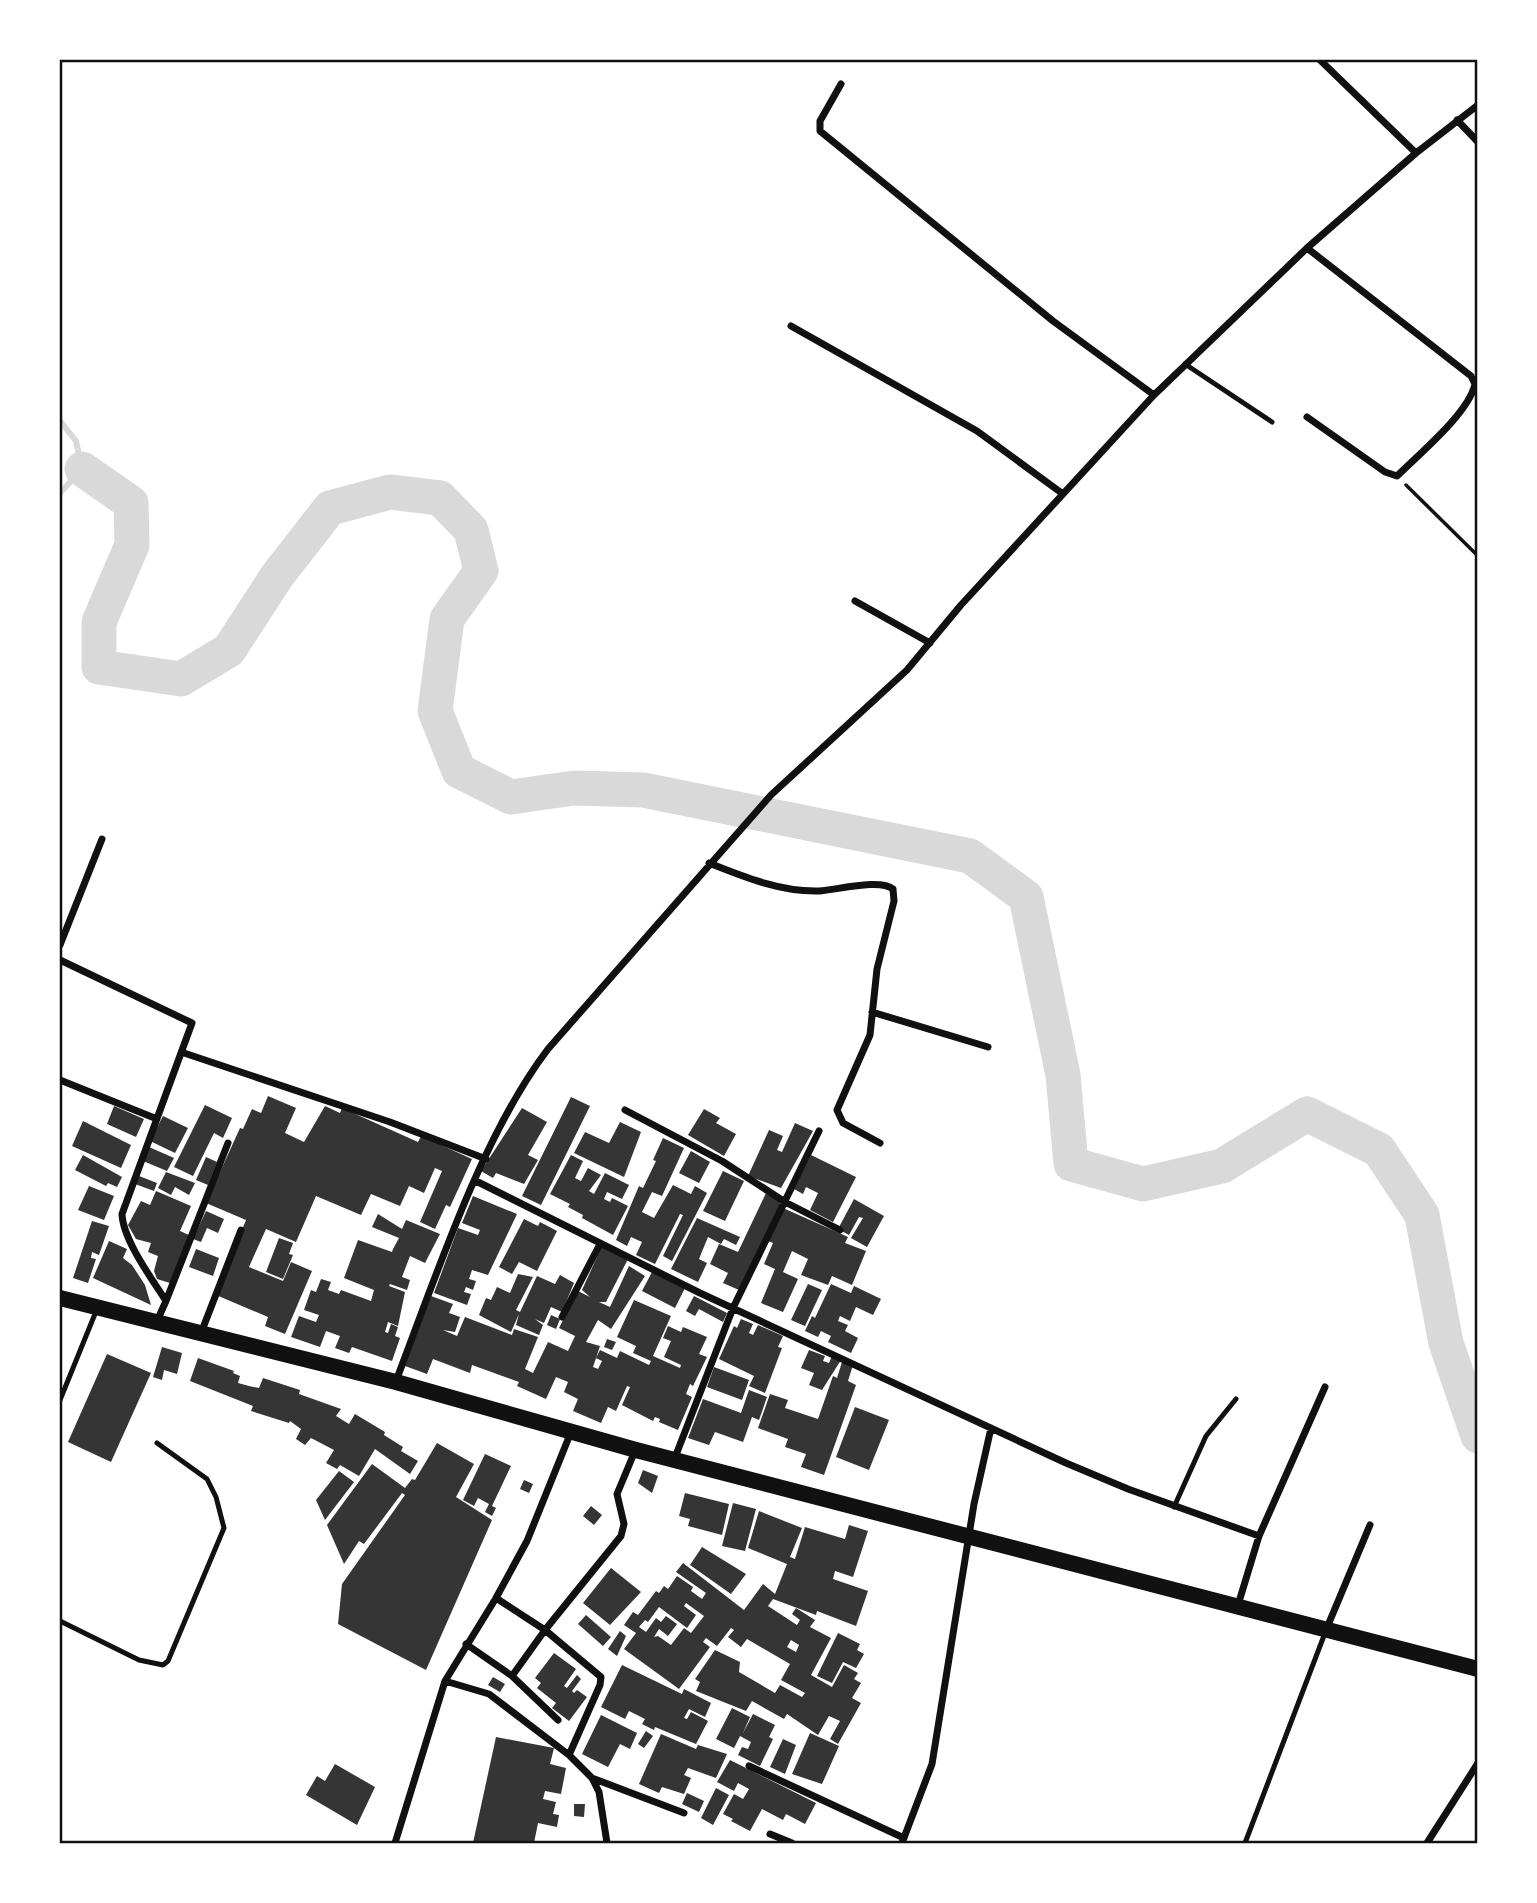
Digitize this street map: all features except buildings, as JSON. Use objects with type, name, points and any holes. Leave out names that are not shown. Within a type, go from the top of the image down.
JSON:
[{"type":"main road","points":[[60,1298],[396,1382],[636,1450],[1478,1668]]},
{"type":"street","points":[[1320,60],[1416,153]]},
{"type":"street","points":[[841,84],[820,121],[820,131],[1053,321],[1154,395]]},
{"type":"street","points":[[396,1382],[476,1181],[518,1095],[548,1049],[771,795],[872,704],[1154,395],[1307,248],[1416,153],[1478,105]]},
{"type":"street","points":[[1457,120],[1478,142]]},
{"type":"street","points":[[1307,248],[1474,381],[1473,393],[1457,415],[1397,476],[1385,472],[1307,417]]},
{"type":"street","points":[[791,326],[977,431],[1063,494]]},
{"type":"street","points":[[855,601],[930,643]]},
{"type":"street","points":[[60,945],[102,839]]},
{"type":"street","points":[[709,863],[787,888],[818,891],[883,884],[891,887],[894,901],[877,970],[868,1041],[837,1110],[843,1123],[880,1143]]},
{"type":"street","points":[[60,960],[192,1023],[184,1053],[122,1218],[142,1263],[166,1301]]},
{"type":"street","points":[[872,1012],[988,1047]]},
{"type":"street","points":[[184,1053],[402,1126],[486,1160]]},
{"type":"street","points":[[60,1080],[158,1119]]},
{"type":"street","points":[[625,1110],[722,1161],[785,1202],[840,1230]]},
{"type":"street","points":[[674,1460],[733,1308],[819,1131]]},
{"type":"street","points":[[157,1322],[228,1143]]},
{"type":"street","points":[[476,1181],[733,1308],[1066,1463],[1174,1507],[1259,1536]]},
{"type":"street","points":[[200,1333],[241,1230]]},
{"type":"street","points":[[562,1317],[600,1244]]},
{"type":"street","points":[[1238,1605],[1259,1536],[1325,1387]]},
{"type":"street","points":[[748,1766],[903,1841],[932,1765],[969,1535],[991,1428]]},
{"type":"street","points":[[394,1843],[445,1681],[527,1541],[571,1432]]},
{"type":"street","points":[[512,1676],[545,1630],[621,1536],[625,1524],[617,1494],[636,1450]]},
{"type":"street","points":[[1326,1630],[1370,1525]]},
{"type":"street","points":[[496,1598],[545,1630],[601,1677],[569,1755]]},
{"type":"street","points":[[466,1644],[512,1676],[558,1720]]},
{"type":"street","points":[[445,1681],[489,1694],[569,1755],[592,1778],[598,1792],[607,1843]]},
{"type":"street","points":[[1427,1843],[1478,1763]]},
{"type":"street","points":[[592,1778],[684,1813]]},
{"type":"street","points":[[770,1834],[792,1843]]},
{"type":"lane","points":[[1185,364],[1272,422]]},
{"type":"lane","points":[[60,1400],[97,1307]]},
{"type":"lane","points":[[1174,1507],[1206,1436],[1236,1399]]},
{"type":"lane","points":[[60,1621],[139,1660],[163,1664],[168,1661],[223,1528],[215,1497],[206,1479],[157,1443]]},
{"type":"lane","points":[[1245,1843],[1326,1630]]},
{"type":"path","points":[[1397,476],[1478,556]]},
{"type":"waterway","points":[[60,421],[76,441],[82,469],[60,493]]},
{"type":"waterway","points":[[82,469],[131,503],[132,545],[99,622],[99,667],[181,679],[229,650],[277,576],[330,508],[390,492],[440,498],[471,530],[481,571],[447,619],[435,711],[459,771],[511,797],[574,788],[643,790],[970,856],[1026,897],[1063,1075],[1071,1164],[1143,1184],[1222,1166],[1307,1114],[1379,1150],[1422,1215],[1446,1343],[1478,1436]]}]
